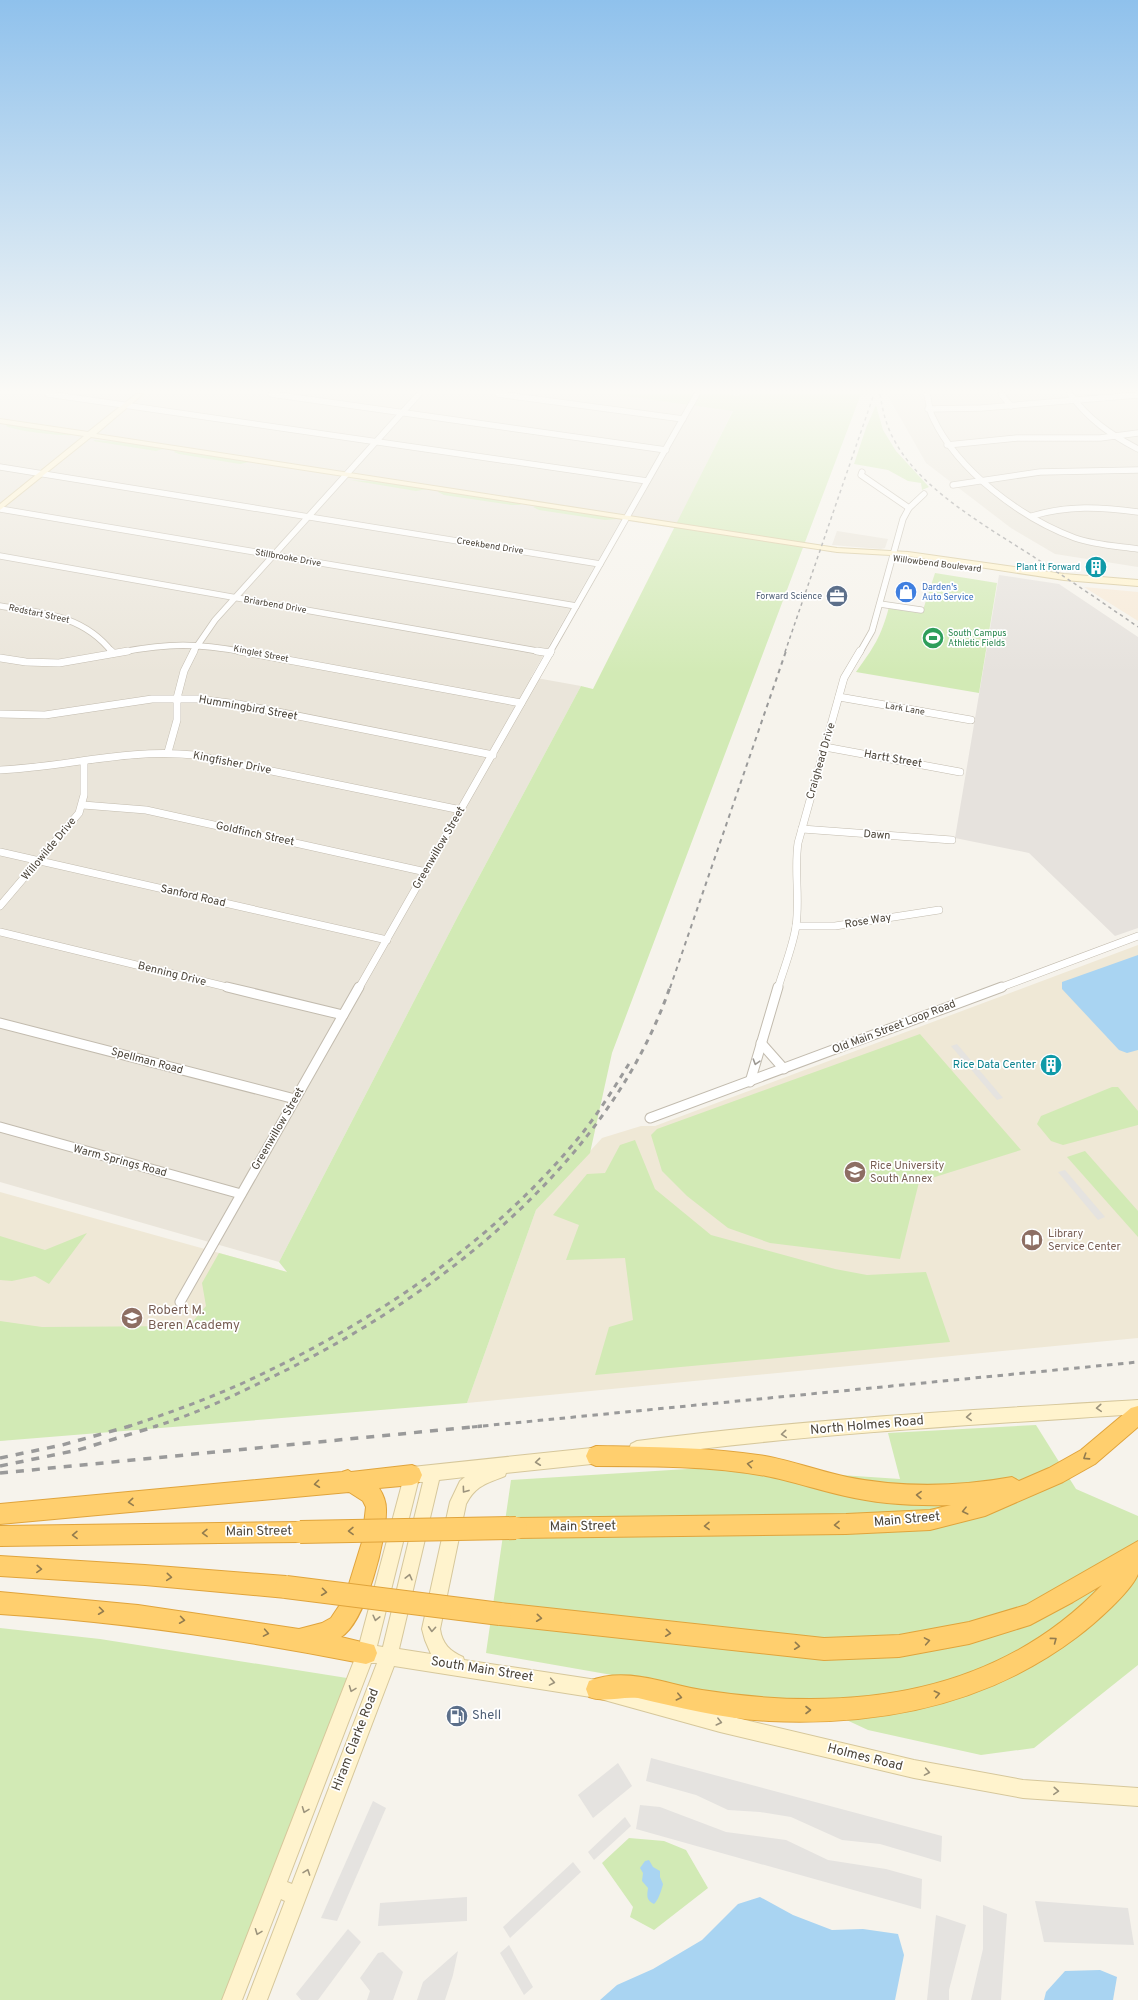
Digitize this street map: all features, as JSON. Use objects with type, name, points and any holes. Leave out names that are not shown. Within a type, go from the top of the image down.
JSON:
[{"type":"highway","name":"Main Street","points":[[0,1536],[846,1524],[930,1520],[985,1506],[1049,1479],[1088,1456],[1138,1415]]},
{"type":"highway","points":[[596,1456],[682,1456],[719,1459],[767,1466],[857,1489],[892,1494],[936,1495],[983,1493],[1049,1479]]},
{"type":"highway","points":[[0,1514],[261,1491],[348,1480],[412,1475]]},
{"type":"highway","points":[[299,1639],[325,1633],[339,1627],[349,1614],[359,1592],[376,1521],[377,1507],[373,1497],[348,1480]]},
{"type":"highway","points":[[0,1566],[145,1575],[286,1587],[500,1614],[824,1649],[899,1646],[969,1633],[1030,1614],[1066,1595],[1138,1551]]},
{"type":"highway","points":[[597,1689],[628,1686],[638,1687],[700,1701],[768,1710],[834,1710],[891,1705],[947,1692],[993,1675],[1047,1646],[1087,1616],[1122,1579],[1138,1555]]},
{"type":"highway","points":[[0,1603],[72,1607],[172,1619],[299,1639],[366,1653]]},
{"type":"main road","points":[[0,509],[26,487]]},
{"type":"main road","name":"Willowbend Boulevard","points":[[384,487],[527,505]]},
{"type":"main road","name":"Willowbend Boulevard","points":[[431,487],[527,505],[713,534],[833,555],[892,556],[936,560],[984,568],[1138,588]]},
{"type":"main road","points":[[430,494],[435,488]]},
{"type":"main road","name":"Willowbend Boulevard","points":[[625,521],[667,524],[713,534]]},
{"type":"main road","name":"Willowbend Boulevard","points":[[1087,582],[1138,583]]},
{"type":"main road","name":"North Holmes Road","points":[[596,1456],[682,1443],[939,1419],[1138,1407]]},
{"type":"main road","points":[[412,1475],[596,1456]]},
{"type":"main road","points":[[477,1669],[449,1661],[434,1643],[431,1629],[455,1512],[462,1493],[472,1482],[511,1465]]},
{"type":"main road","name":"Hiram Clarke Road","points":[[258,2000],[329,1810],[389,1656],[433,1473]]},
{"type":"main road","name":"Hiram Clarke Road","points":[[232,2000],[366,1653],[412,1475]]},
{"type":"main road","name":"South Main Street","points":[[366,1653],[477,1669],[597,1689]]},
{"type":"main road","name":"Holmes Road","points":[[597,1689],[720,1723],[914,1770],[1023,1788],[1138,1797]]},
{"type":"main road","points":[[276,1887],[298,1896]]},
{"type":"street","name":"Creekbend Drive","points":[[127,487],[600,564]]},
{"type":"street","points":[[168,752],[177,720],[177,698],[184,671],[197,644],[215,620],[335,487]]},
{"type":"street","name":"Greenwillow Street","points":[[180,1302],[644,487]]},
{"type":"street","points":[[879,487],[909,508]]},
{"type":"street","points":[[991,487],[1032,516],[1059,531],[1083,540],[1138,549]]},
{"type":"street","name":"Craighead Drive","points":[[750,1082],[796,926],[797,886],[795,862],[802,830],[844,678],[869,638],[880,604],[903,519],[909,508],[924,494]]},
{"type":"street","points":[[1032,516],[1056,509],[1077,506],[1138,512]]},
{"type":"street","name":"Stillbrooke Drive","points":[[0,509],[576,606]]},
{"type":"street","name":"Briarbend Drive","points":[[0,556],[550,653]]},
{"type":"street","points":[[880,604],[921,610]]},
{"type":"street","name":"Redstart Street","points":[[0,606],[65,618],[84,625],[100,635],[114,653]]},
{"type":"street","name":"Kinglet Street","points":[[0,658],[26,662],[59,663],[155,646],[197,644],[521,703]]},
{"type":"street","name":"Lark Lane","points":[[839,697],[971,720]]},
{"type":"street","name":"Hummingbird Street","points":[[0,714],[45,715],[133,701],[177,698],[218,701],[493,754]]},
{"type":"street","name":"Hartt Street","points":[[825,747],[960,772]]},
{"type":"street","name":"Kingfisher Drive","points":[[0,770],[37,768],[84,762],[130,753],[168,752],[194,755],[461,810]]},
{"type":"street","name":"Willowilde Drive","points":[[0,906],[71,824],[83,805],[84,762]]},
{"type":"street","name":"Goldfinch Street","points":[[83,805],[146,810],[426,872]]},
{"type":"street","name":"Dawn","points":[[802,830],[952,840]]},
{"type":"street","name":"Sanford Road","points":[[0,852],[387,940]]},
{"type":"street","name":"Rose Way","points":[[796,926],[835,926],[939,910]]},
{"type":"street","name":"Benning Drive","points":[[0,932],[343,1015]]},
{"type":"street","name":"Old Main Street Loop Road","points":[[650,1118],[750,1082],[1138,936]]},
{"type":"street","name":"Spellman Road","points":[[0,1023],[295,1099]]},
{"type":"street","points":[[761,1043],[784,1069]]},
{"type":"street","name":"Warm Springs Road","points":[[0,1128],[241,1194]]},
{"type":"shaded area","points":[[0,487],[695,487],[675,528],[621,520],[531,677],[581,686],[458,916],[279,1262],[0,1182]]},
{"type":"shaded area","points":[[958,487],[1138,487],[1138,567],[1055,554],[1011,528]]},
{"type":"shaded area","points":[[837,531],[888,539],[885,548],[881,549],[832,545]]},
{"type":"shaded area","points":[[999,575],[1059,584],[1138,637],[1138,928],[1115,936],[1029,853],[955,838]]},
{"type":"shaded area","points":[[1084,587],[1138,592],[1138,621]]},
{"type":"shaded area","name":"Rice University South Annex","points":[[1138,945],[1138,1338],[467,1403],[536,1210],[602,1138],[641,1126],[655,1126]]},
{"type":"shaded area","points":[[957,1044],[1003,1098],[997,1100],[951,1046]]},
{"type":"shaded area","points":[[1065,1170],[1105,1217],[1098,1220],[1058,1172]]},
{"type":"shaded area","name":"Robert M. Beren Academy","points":[[0,1192],[287,1272],[14,1439],[0,1441]]},
{"type":"shaded area","points":[[651,1758],[942,1836],[941,1862],[880,1844],[842,1840],[791,1817],[760,1812],[728,1810],[696,1795],[646,1781]]},
{"type":"shaded area","points":[[618,1763],[632,1786],[593,1818],[578,1795]]},
{"type":"shaded area","points":[[373,1801],[386,1808],[337,1921],[321,1918]]},
{"type":"shaded area","points":[[640,1805],[660,1807],[726,1832],[786,1840],[828,1860],[886,1869],[922,1879],[921,1909],[636,1829]]},
{"type":"shaded area","points":[[625,1817],[631,1826],[594,1860],[588,1852]]},
{"type":"shaded area","points":[[573,1862],[581,1872],[510,1938],[503,1927]]},
{"type":"shaded area","points":[[467,1897],[467,1921],[378,1926],[380,1903]]},
{"type":"shaded area","points":[[1035,1901],[1128,1908],[1134,1945],[1044,1942]]},
{"type":"shaded area","points":[[983,1905],[1007,1914],[1001,2000],[971,2000],[983,1949]]},
{"type":"shaded area","points":[[936,1915],[966,1925],[949,1990],[949,2000],[927,2000]]},
{"type":"shaded area","points":[[348,1929],[361,1942],[318,2000],[301,2000],[296,1994]]},
{"type":"shaded area","points":[[509,1945],[533,1987],[524,1995],[500,1953]]},
{"type":"shaded area","points":[[458,1951],[453,1975],[445,2000],[417,2000],[423,1982]]},
{"type":"shaded area","points":[[383,1952],[403,1972],[393,2000],[367,2000],[370,1991],[360,1978],[378,1953]]},
{"type":"green space","points":[[394,487],[419,487],[427,489],[416,491]]},
{"type":"green space","points":[[695,487],[826,487],[612,1053],[590,1153],[536,1210],[467,1403],[0,1441],[0,1321],[42,1327],[189,1326],[206,1306],[202,1283],[219,1253],[287,1272],[279,1262],[458,916],[581,686],[593,689]]},
{"type":"green space","points":[[438,492],[515,501],[521,505],[511,505],[444,495]]},
{"type":"green space","points":[[541,505],[614,517],[617,519],[605,520],[539,510],[533,507]]},
{"type":"green space","name":"South Campus Athletic Fields","points":[[935,573],[997,583],[979,693],[856,672],[868,656],[876,641],[889,607],[922,613]]},
{"type":"green space","points":[[920,1034],[1021,1150],[919,1182],[900,1259],[770,1243],[728,1228],[687,1196],[662,1171],[651,1135],[657,1129]]},
{"type":"green space","points":[[1112,1087],[1118,1087],[1138,1111],[1138,1125],[1063,1145],[1051,1141],[1037,1124],[1041,1116]]},
{"type":"green space","points":[[635,1140],[655,1189],[711,1235],[835,1269],[867,1275],[926,1272],[950,1342],[595,1375],[609,1327],[633,1320],[625,1258],[566,1260],[579,1225],[553,1215],[587,1174],[605,1173],[620,1145]]},
{"type":"green space","points":[[1085,1151],[1138,1211],[1138,1237],[1067,1157]]},
{"type":"green space","points":[[87,1233],[49,1284],[35,1276],[12,1281],[0,1280],[0,1236],[45,1250]]},
{"type":"green space","points":[[1036,1425],[1076,1489],[1138,1516],[1138,1665],[1034,1748],[981,1755],[868,1730],[810,1703],[726,1695],[486,1653],[511,1480],[719,1467],[900,1479],[888,1433]]},
{"type":"green space","points":[[0,1628],[100,1639],[347,1678],[222,2000],[0,2000]]},
{"type":"green space","points":[[629,1838],[664,1841],[686,1850],[708,1888],[654,1930],[630,1917],[633,1907],[602,1863]]},
{"type":"water","points":[[1138,955],[1138,1050],[1127,1053],[1119,1050],[1062,989],[1062,982]]},
{"type":"water","points":[[649,1860],[653,1867],[660,1871],[660,1877],[663,1884],[661,1892],[654,1904],[648,1898],[648,1888],[642,1881],[643,1873],[640,1868],[645,1861]]},
{"type":"water","points":[[760,1897],[793,1915],[832,1930],[863,1929],[898,1934],[904,1955],[895,2000],[600,2000],[617,1985],[653,1969],[702,1940],[738,1904]]},
{"type":"water","points":[[1100,1970],[1117,1977],[1113,2000],[1044,2000],[1046,1992],[1065,1971]]},
{"type":"railway","points":[[785,652],[842,487]]},
{"type":"railway","points":[[933,487],[960,509],[1138,627]]},
{"type":"railway","points":[[670,988],[786,651]]},
{"type":"railway","points":[[153,1427],[183,1417],[227,1398],[332,1346],[393,1309],[453,1267],[509,1220],[560,1169],[605,1112],[642,1052],[670,987]]},
{"type":"railway","points":[[130,1426],[214,1395],[291,1360],[384,1307],[428,1276],[471,1244],[511,1209],[549,1171],[590,1123],[630,1062]]},
{"type":"railway","points":[[472,1427],[1138,1362]]},
{"type":"railway","points":[[0,1458],[62,1445],[130,1426]]},
{"type":"railway","points":[[0,1466],[78,1450],[157,1426]]},
{"type":"railway","points":[[0,1473],[482,1426]]},
{"type":"place","name":"Plant It Forward","points":[[1096,567]]},
{"type":"place","name":"Darden's Auto Service","points":[[906,592]]},
{"type":"place","name":"Forward Science","points":[[837,596]]},
{"type":"place","name":"South Campus Athletic Fields","points":[[933,638]]},
{"type":"place","name":"Rice Data Center","points":[[1051,1065]]},
{"type":"place","name":"Rice University South Annex","points":[[855,1172]]},
{"type":"place","name":"Library Service Center","points":[[1032,1240]]},
{"type":"place","name":"Robert M. Beren Academy","points":[[132,1318]]},
{"type":"place","name":"Shell","points":[[457,1716]]}]
